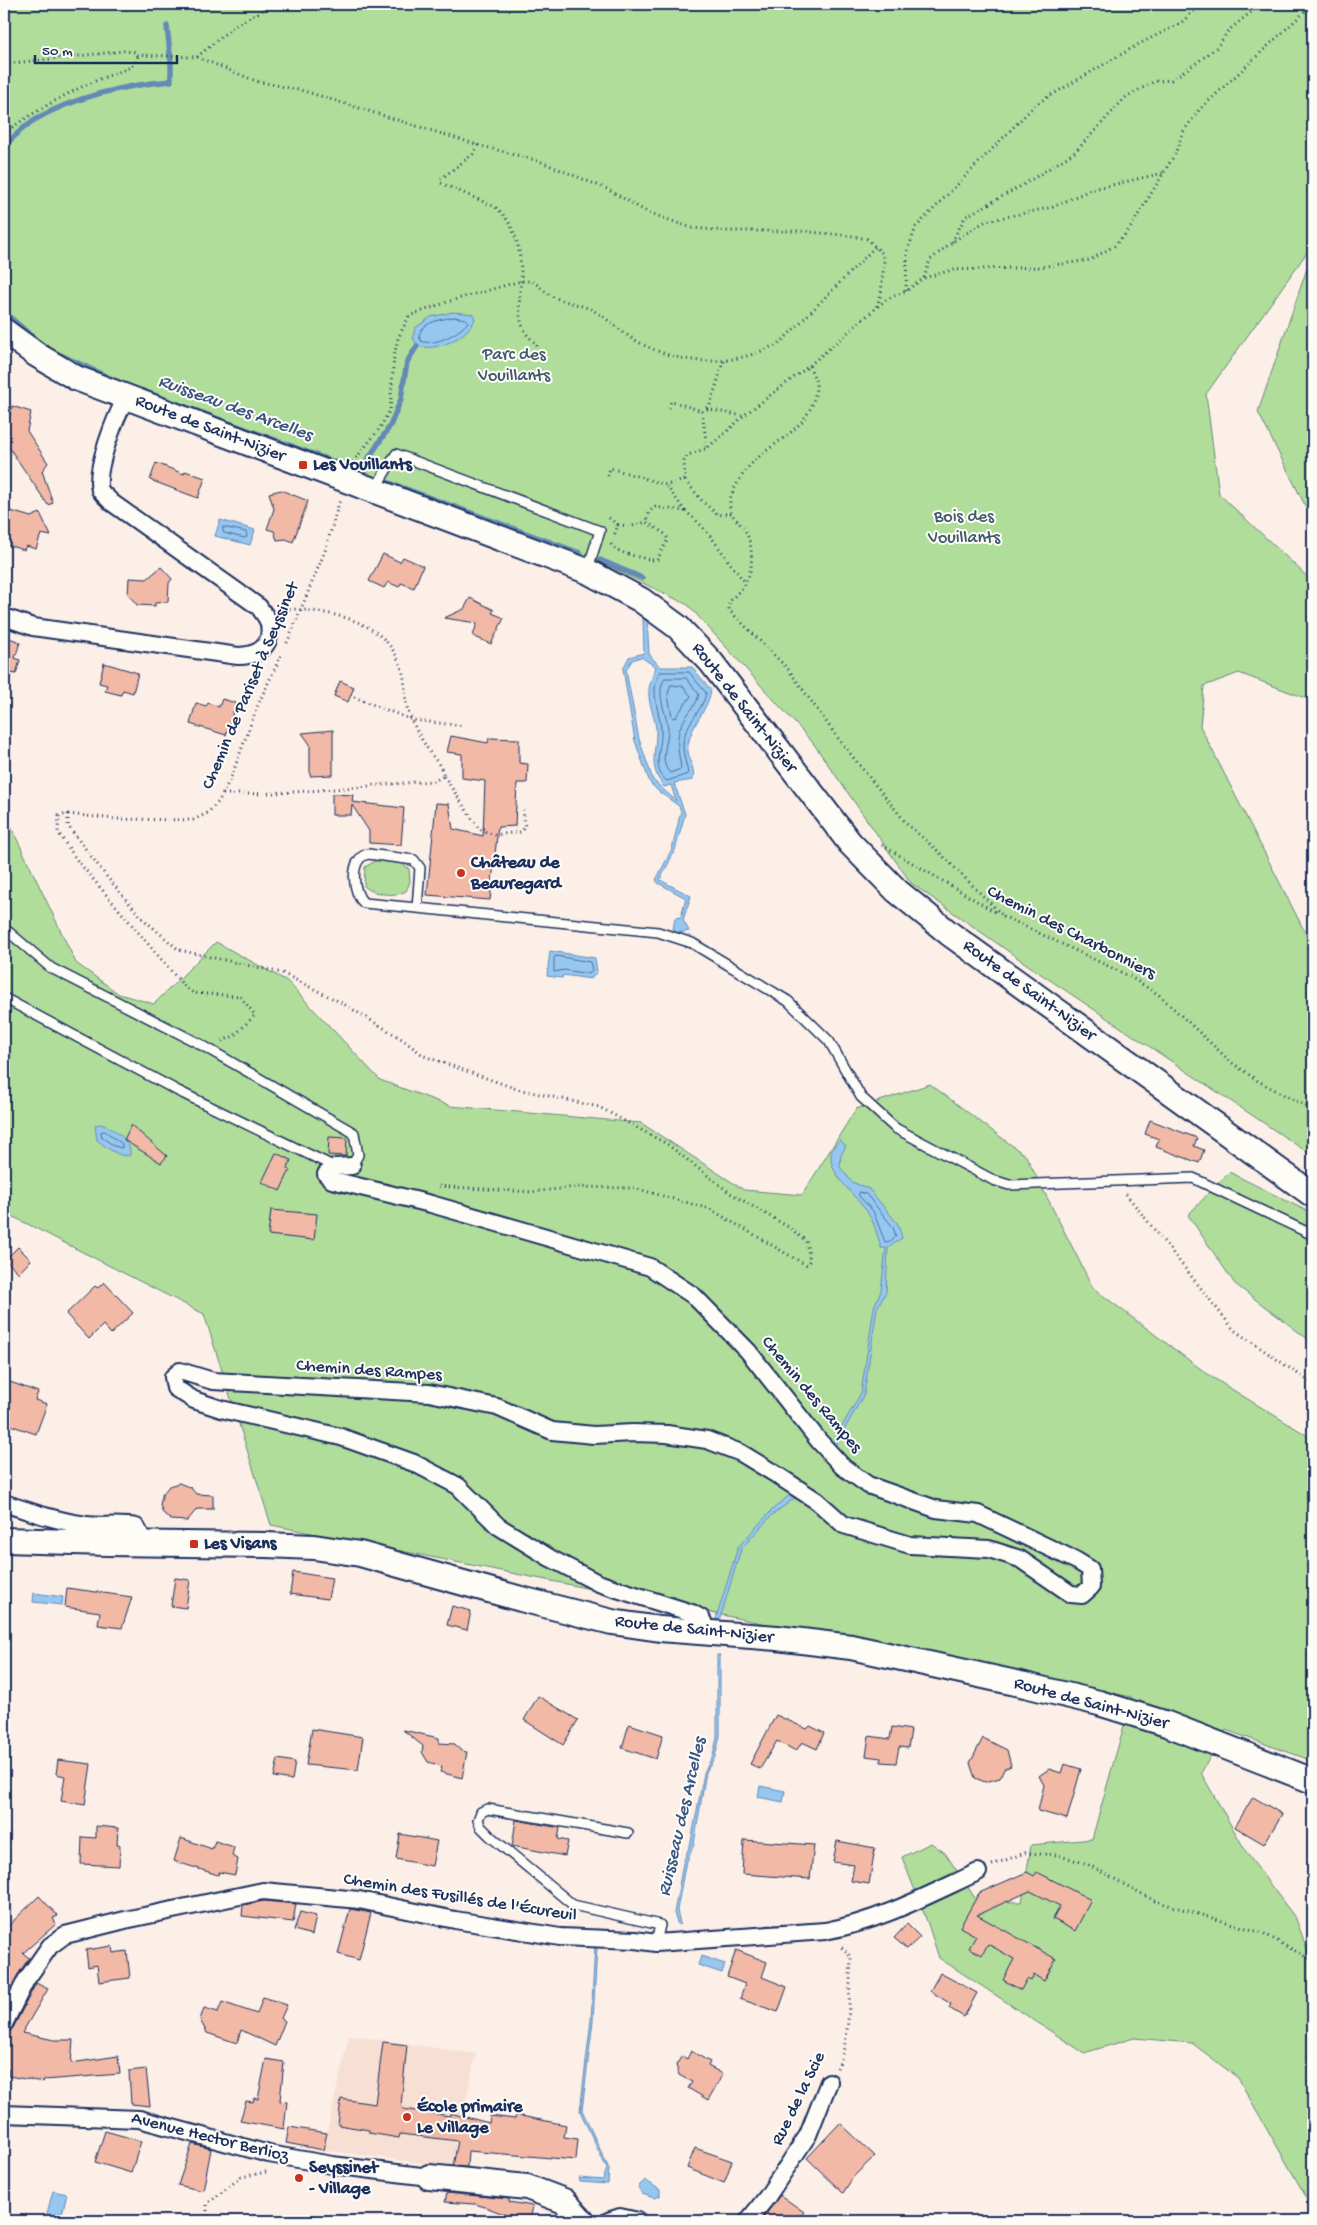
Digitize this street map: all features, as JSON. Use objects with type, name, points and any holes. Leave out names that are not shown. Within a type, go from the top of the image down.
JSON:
[{"type":"main road","name":"Route de Saint-Nizier","points":[[4,331],[37,355],[76,378],[587,571],[660,612],[711,662],[850,843],[897,891],[950,934],[1313,1196]]},
{"type":"main road","name":"Route de Saint-Nizier","points":[[4,1540],[266,1545],[337,1550],[360,1554],[521,1599],[612,1622],[660,1629],[850,1647],[1025,1685],[1098,1703],[1167,1724],[1313,1781]]},
{"type":"main road","name":"Avenue Hector Berlioz","points":[[429,2177],[527,2187],[541,2191],[564,2201],[582,2221]]},
{"type":"street","points":[[4,617],[33,627],[253,656],[262,650],[269,637],[269,623],[259,607],[111,502],[100,491],[100,477],[111,432],[126,398]]},
{"type":"street","points":[[335,1167],[352,1166]]},
{"type":"street","name":"Chemin des Rampes","points":[[335,1167],[326,1174],[332,1180],[431,1204],[650,1267],[694,1296],[748,1351],[819,1441],[843,1466],[868,1485],[936,1509],[978,1514],[1077,1561],[1090,1569],[1092,1579],[1091,1587],[1082,1595],[1071,1594],[1020,1559],[989,1549],[910,1545],[844,1525],[817,1502],[777,1475],[741,1453],[706,1440],[667,1434],[594,1435],[552,1431],[497,1407],[429,1393],[213,1381],[180,1371],[172,1377],[175,1388],[194,1400],[221,1409],[341,1437],[414,1463],[458,1486],[498,1526],[550,1558],[598,1583],[692,1613],[701,1618],[709,1633]]},
{"type":"street","points":[[4,1503],[41,1516],[79,1523],[122,1524],[136,1527],[140,1534],[139,1544]]},
{"type":"street","name":"Chemin des Fusillés de l'Écureuil","points":[[4,2024],[26,1980],[50,1946],[65,1935],[144,1915],[263,1891],[358,1900],[455,1920],[560,1937],[635,1940],[656,1943],[825,1931],[878,1918],[978,1872]]},
{"type":"street","name":"Rue de la Scie","points":[[748,2221],[767,2197],[808,2135],[829,2082]]},
{"type":"street","name":"Avenue Hector Berlioz","points":[[4,2114],[139,2118],[274,2154],[332,2165],[429,2177]]},
{"type":"street","points":[[608,2221],[620,2217],[638,2221]]},
{"type":"lane","points":[[374,490],[396,454],[600,531],[587,571]]},
{"type":"lane","points":[[417,908],[420,868],[414,860],[368,854],[362,855],[356,861],[355,888],[358,898],[364,903],[658,932],[692,943],[788,1001],[810,1021],[829,1041],[861,1097],[895,1128],[993,1180],[1009,1185],[1193,1178],[1313,1235]]},
{"type":"lane","points":[[4,928],[51,968],[198,1043],[354,1133],[358,1154],[352,1166]]},
{"type":"lane","points":[[4,998],[178,1091],[335,1167]]},
{"type":"lane","points":[[628,1833],[610,1832],[488,1809],[481,1812],[478,1820],[481,1827],[490,1836],[573,1905],[660,1925],[656,1943]]},
{"type":"path","points":[[197,57],[234,26],[274,4]]},
{"type":"path","points":[[906,291],[907,252],[916,227],[1036,104],[1138,44],[1181,23],[1201,4]]},
{"type":"path","points":[[952,242],[964,217],[1023,185],[1075,152],[1126,97],[1155,81],[1171,80],[1199,61],[1217,47],[1229,30],[1261,4]]},
{"type":"path","points":[[731,513],[718,515],[703,502],[685,480],[684,460],[688,455],[706,448],[743,416],[809,366],[887,299],[906,291],[924,278],[952,270],[1040,266],[1090,260],[1114,246],[1129,230],[1175,154],[1183,132],[1200,110],[1219,89],[1313,4]]},
{"type":"path","points":[[4,64],[124,51],[134,52],[138,55],[197,57],[256,81],[304,91],[478,145],[539,161],[607,189],[647,212],[692,228],[728,231],[800,231],[867,239],[882,253],[884,274],[881,294],[876,308]]},
{"type":"path","points":[[4,133],[34,111],[106,76],[131,67],[137,61],[138,55]]},
{"type":"path","points":[[478,145],[473,154],[441,179],[441,183],[493,206],[505,216],[516,240],[521,281],[520,318],[528,336],[537,345],[534,356]]},
{"type":"path","points":[[924,278],[930,260],[952,242],[986,221],[1053,207],[1090,190],[1163,173]]},
{"type":"path","points":[[348,468],[386,419],[391,401],[392,375],[398,338],[409,316],[450,301],[521,281],[531,281],[555,298],[597,312],[631,338],[654,350],[688,360],[724,361],[768,349],[782,341],[876,246]]},
{"type":"path","points":[[707,409],[724,361]]},
{"type":"path","points":[[809,366],[817,386],[810,409],[800,426],[762,455],[741,478],[732,495],[731,513],[745,531],[751,547],[750,571],[746,583],[729,602],[729,610],[788,669],[858,764],[907,824],[939,852],[1003,916]]},
{"type":"path","points":[[669,408],[671,401],[702,411],[707,409],[743,416]]},
{"type":"path","points":[[702,411],[706,448]]},
{"type":"path","points":[[608,476],[610,468],[666,485],[685,480]]},
{"type":"path","points":[[666,485],[685,511],[706,528],[731,566],[746,583]]},
{"type":"path","name":"Chemin de Pariset à Seyssinet","points":[[286,645],[325,551],[341,504],[340,496]]},
{"type":"path","points":[[646,522],[650,511],[655,507],[685,511]]},
{"type":"path","points":[[609,518],[618,525],[632,526],[646,522],[667,536],[660,557],[655,560],[613,548],[611,541],[618,525]]},
{"type":"path","points":[[259,607],[334,614],[364,624],[381,635],[395,653],[403,673],[406,707],[412,720],[428,750],[442,766],[444,776],[479,829],[494,835],[521,832],[525,827],[523,810]]},
{"type":"path","name":"Chemin de Pariset à Seyssinet","points":[[68,814],[115,819],[193,820],[208,813],[223,794],[257,707],[282,654]]},
{"type":"path","points":[[354,697],[412,720],[465,726]]},
{"type":"path","points":[[223,794],[337,789],[434,781],[444,776]]},
{"type":"path","points":[[198,1043],[216,1044],[234,1036],[255,1015],[240,996],[193,993],[183,985],[76,859],[58,832],[59,816],[68,814],[68,826],[107,877],[142,918],[179,950],[282,973],[367,1017],[424,1056],[517,1090],[599,1106],[666,1144],[730,1193],[790,1228],[806,1241],[810,1260],[807,1266],[710,1209],[634,1188],[577,1187],[531,1192],[432,1185]]},
{"type":"path","name":"Chemin des Charbonniers","points":[[850,843],[886,846],[1003,916],[1129,976],[1160,995],[1231,1062],[1258,1081],[1313,1110]]},
{"type":"path","points":[[1115,1180],[1234,1330],[1313,1384]]},
{"type":"path","points":[[978,1872],[1010,1857],[1025,1853],[1064,1857],[1087,1864],[1155,1901],[1263,1933],[1313,1961]]},
{"type":"path","name":"Rue de la Scie","points":[[825,1931],[851,1957],[849,2002],[842,2058],[829,2082]]},
{"type":"path","points":[[207,2221],[207,2204],[240,2177],[272,2171],[274,2154]]},
{"type":"shaded area","points":[[349,2035],[476,2054],[452,2167],[323,2150]]},
{"type":"green space","name":"Bois des Vouillants","points":[[4,4],[1313,4],[1313,244],[1206,394],[1219,494],[1313,582],[1313,701],[1239,673],[1204,686],[1200,726],[1313,948],[1313,1156],[1035,970],[911,883],[813,743],[688,605],[610,567],[345,469],[119,380],[51,348],[9,317],[4,312]]},
{"type":"green space","points":[[1313,251],[1313,521],[1258,412]]},
{"type":"green space","points":[[4,812],[76,963],[119,994],[154,1004],[216,942],[287,981],[380,1080],[450,1106],[641,1123],[744,1190],[802,1195],[856,1109],[930,1084],[1026,1156],[1093,1288],[1210,1376],[1313,1439],[1313,1761],[1226,1730],[1201,1773],[1248,1855],[1296,1919],[1313,1965],[1313,2209],[1238,2078],[1192,2043],[1134,2038],[1084,2053],[939,1958],[902,1857],[931,1843],[945,1853],[977,1901],[1022,1902],[1031,1845],[1092,1839],[1132,1697],[271,1525],[204,1314],[4,1212]]},
{"type":"green space","points":[[377,860],[402,863],[409,869],[410,882],[406,891],[396,894],[385,894],[364,886],[365,867]]},
{"type":"green space","points":[[1229,1172],[1313,1214],[1313,1343],[1235,1284],[1188,1215]]},
{"type":"water","points":[[453,312],[473,314],[475,319],[465,332],[451,342],[433,347],[417,346],[413,337],[415,328],[431,317]]},
{"type":"water","points":[[220,520],[255,530],[250,545],[215,536]]},
{"type":"water","points":[[643,618],[647,619],[649,654],[660,667],[692,667],[711,690],[707,704],[692,731],[688,745],[688,753],[694,776],[693,780],[674,783],[685,814],[675,850],[660,880],[691,896],[683,920],[689,931],[678,933],[673,930],[675,918],[681,917],[686,898],[658,883],[656,880],[672,849],[681,811],[679,806],[650,783],[635,741],[623,669],[629,657],[644,653]],"holes":[[[641,657],[656,667],[649,693],[656,727],[654,766],[659,780],[664,787],[671,785],[676,801],[653,780],[639,739],[626,670],[632,660]]]},
{"type":"water","points":[[550,951],[595,958],[597,972],[591,979],[563,975],[562,978],[547,976]]},
{"type":"water","points":[[101,1124],[121,1135],[128,1144],[130,1155],[117,1154],[97,1140],[95,1125]]},
{"type":"water","points":[[840,1140],[846,1146],[841,1155],[840,1167],[852,1182],[869,1189],[898,1224],[902,1238],[888,1248],[886,1292],[877,1308],[864,1394],[831,1454],[828,1451],[861,1393],[874,1307],[881,1291],[886,1248],[881,1248],[875,1227],[869,1215],[834,1169],[831,1159],[833,1149]]},
{"type":"water","points":[[793,1492],[799,1495],[772,1515],[741,1549],[718,1625],[714,1625],[738,1547],[771,1511]]},
{"type":"water","points":[[34,1593],[63,1597],[62,1605],[33,1602]]},
{"type":"water","points":[[717,1655],[720,1655],[720,1736],[715,1757],[706,1772],[694,1844],[685,1866],[677,1910],[680,1924],[678,1925],[674,1913],[683,1863],[691,1842],[704,1773],[713,1755],[717,1738]]},
{"type":"water","points":[[760,1786],[785,1791],[783,1802],[758,1797]]},
{"type":"water","points":[[595,1944],[638,1947],[597,1947],[593,2021],[582,2110],[609,2169],[608,2184],[580,2182],[579,2178],[603,2180],[607,2169],[580,2111],[591,2020]]},
{"type":"water","points":[[701,1956],[725,1964],[722,1973],[698,1965]]},
{"type":"water","points":[[645,2180],[660,2190],[660,2196],[654,2198],[642,2194],[638,2187]]},
{"type":"water","points":[[53,2191],[67,2194],[60,2221],[46,2217]]},
{"type":"building","points":[[12,406],[31,412],[27,431],[48,463],[42,471],[53,503],[48,505],[4,440]]},
{"type":"building","points":[[156,463],[184,474],[185,471],[205,478],[198,498],[150,480]]},
{"type":"building","points":[[281,490],[308,501],[293,542],[286,539],[277,540],[274,531],[267,529],[274,509],[269,493]]},
{"type":"building","points":[[4,509],[31,517],[40,513],[51,536],[41,534],[36,549],[26,546],[24,550],[4,544]]},
{"type":"building","points":[[383,554],[400,562],[403,557],[423,566],[414,588],[401,583],[399,587],[388,582],[384,588],[369,581]]},
{"type":"building","points":[[161,567],[172,579],[169,583],[168,602],[155,603],[155,606],[137,605],[128,594],[129,578],[147,579]]},
{"type":"building","points":[[470,598],[494,610],[492,613],[504,618],[491,644],[473,636],[477,623],[444,618],[464,609]]},
{"type":"building","points":[[4,636],[20,642],[15,658],[20,660],[16,674],[11,673],[9,682],[4,682]]},
{"type":"building","points":[[104,663],[138,673],[133,693],[123,690],[121,695],[105,691],[107,685],[99,683]]},
{"type":"building","points":[[340,681],[354,687],[348,702],[334,696]]},
{"type":"building","points":[[222,699],[236,703],[226,735],[190,724],[196,703],[206,706],[208,703],[219,707]]},
{"type":"building","points":[[333,730],[333,775],[310,776],[310,744],[302,733]]},
{"type":"building","points":[[451,736],[488,743],[489,738],[519,739],[519,763],[528,764],[527,783],[517,783],[515,826],[498,827],[490,900],[427,895],[436,803],[449,804],[453,829],[483,836],[485,781],[462,778],[462,754],[447,752]]},
{"type":"building","points":[[332,794],[353,795],[352,802],[404,808],[401,845],[369,843],[369,831],[352,805],[351,815],[332,815]]},
{"type":"building","points":[[1150,1120],[1197,1138],[1194,1146],[1204,1150],[1199,1163],[1156,1147],[1159,1139],[1145,1134]]},
{"type":"building","points":[[131,1125],[167,1156],[161,1163],[124,1140]]},
{"type":"building","points":[[329,1137],[347,1138],[346,1156],[328,1155]]},
{"type":"building","points":[[276,1153],[291,1160],[287,1169],[290,1170],[280,1191],[262,1182]]},
{"type":"building","points":[[271,1210],[317,1214],[314,1240],[268,1235]]},
{"type":"building","points":[[18,1247],[31,1260],[19,1273],[5,1260]]},
{"type":"building","points":[[104,1282],[133,1313],[111,1334],[103,1325],[89,1339],[66,1314],[95,1286],[98,1288]]},
{"type":"building","points":[[10,1382],[38,1392],[35,1400],[47,1404],[36,1434],[4,1423],[4,1400]]},
{"type":"building","points":[[179,1483],[191,1488],[196,1494],[213,1495],[213,1509],[197,1509],[187,1521],[171,1520],[163,1513],[160,1505],[162,1495],[169,1486]]},
{"type":"building","points":[[293,1572],[332,1578],[328,1599],[290,1594]]},
{"type":"building","points":[[175,1578],[190,1580],[186,1608],[171,1606]]},
{"type":"building","points":[[67,1588],[132,1597],[122,1628],[98,1625],[100,1612],[65,1607]]},
{"type":"building","points":[[452,1606],[471,1611],[467,1630],[447,1625]]},
{"type":"building","points":[[538,1696],[578,1720],[563,1745],[524,1720]]},
{"type":"building","points":[[776,1715],[807,1729],[810,1726],[824,1733],[817,1749],[802,1742],[796,1751],[777,1741],[760,1769],[750,1764]]},
{"type":"building","points":[[629,1724],[663,1735],[656,1759],[622,1748]]},
{"type":"building","points":[[892,1727],[911,1730],[908,1748],[899,1747],[896,1763],[881,1762],[881,1758],[866,1756],[869,1736],[890,1739]]},
{"type":"building","points":[[312,1729],[363,1737],[358,1770],[306,1765]]},
{"type":"building","points":[[403,1730],[439,1738],[439,1743],[455,1744],[461,1751],[467,1752],[462,1778],[440,1772],[442,1766],[428,1762],[422,1752],[423,1746]]},
{"type":"building","points":[[983,1738],[1007,1750],[1011,1766],[1004,1769],[1000,1778],[985,1782],[975,1778],[970,1763]]},
{"type":"building","points":[[278,1759],[295,1762],[292,1780],[274,1777]]},
{"type":"building","points":[[58,1760],[91,1764],[85,1805],[61,1801],[65,1776],[56,1774]]},
{"type":"building","points":[[1064,1764],[1081,1769],[1067,1819],[1038,1811],[1044,1785],[1039,1776],[1049,1769],[1061,1773]]},
{"type":"building","points":[[1253,1797],[1282,1814],[1264,1844],[1235,1827]]},
{"type":"building","points":[[516,1820],[560,1828],[558,1839],[568,1841],[565,1856],[512,1846]]},
{"type":"building","points":[[96,1826],[118,1828],[117,1845],[120,1845],[119,1866],[81,1864],[82,1837],[96,1838]]},
{"type":"building","points":[[400,1834],[437,1841],[432,1866],[396,1859]]},
{"type":"building","points":[[181,1838],[212,1849],[215,1841],[234,1847],[232,1856],[238,1859],[235,1875],[219,1872],[218,1875],[174,1861]]},
{"type":"building","points":[[744,1840],[814,1845],[810,1879],[742,1874]]},
{"type":"building","points":[[837,1841],[875,1848],[869,1884],[851,1881],[854,1865],[833,1862]]},
{"type":"building","points":[[1027,1872],[1034,1876],[1037,1872],[1091,1900],[1075,1931],[1053,1919],[1060,1906],[1030,1891],[977,1915],[1056,1959],[1044,1981],[1034,1975],[1031,1981],[1027,1979],[1021,1990],[1003,1980],[1014,1959],[988,1944],[982,1955],[969,1948],[976,1936],[960,1927],[979,1893]]},
{"type":"building","points":[[39,1896],[58,1916],[53,1918],[56,1924],[23,1953],[29,1958],[17,1976],[4,2002],[4,1930]]},
{"type":"building","points":[[264,1901],[296,1904],[293,1922],[242,1916],[243,1905]]},
{"type":"building","points":[[350,1909],[371,1913],[359,1960],[338,1954]]},
{"type":"building","points":[[300,1912],[316,1916],[312,1935],[294,1930]]},
{"type":"building","points":[[907,1924],[920,1937],[907,1949],[894,1938]]},
{"type":"building","points":[[112,1946],[113,1953],[127,1951],[130,1978],[99,1982],[97,1965],[88,1967],[86,1950]]},
{"type":"building","points":[[736,1950],[767,1962],[762,1977],[787,1987],[778,2012],[740,1999],[745,1984],[727,1977]]},
{"type":"building","points":[[940,1973],[977,1993],[964,2017],[949,2008],[951,2004],[930,1991]]},
{"type":"building","points":[[36,1983],[48,1989],[22,2033],[54,2040],[73,2040],[71,2063],[118,2056],[120,2074],[44,2080],[43,2082],[8,2076],[9,2070],[4,2069],[4,2034],[13,2028]]},
{"type":"building","points":[[263,1997],[287,2005],[281,2018],[285,2021],[275,2046],[241,2030],[237,2043],[207,2033],[200,2020],[204,2008],[218,2012],[222,2002],[257,2014]]},
{"type":"building","points":[[383,2042],[407,2045],[401,2105],[403,2109],[450,2116],[450,2113],[489,2123],[490,2116],[515,2119],[516,2115],[566,2125],[564,2137],[578,2139],[576,2160],[468,2151],[467,2167],[453,2166],[458,2141],[400,2134],[399,2138],[369,2133],[369,2130],[338,2125],[341,2099],[375,2104]]},
{"type":"building","points":[[691,2051],[710,2062],[708,2066],[723,2074],[708,2100],[688,2088],[692,2082],[679,2075],[676,2065],[682,2056],[687,2059]]},
{"type":"building","points":[[266,2059],[284,2062],[280,2101],[287,2102],[284,2129],[240,2121],[246,2101],[253,2102],[254,2098],[258,2099]]},
{"type":"building","points":[[146,2069],[150,2106],[131,2104],[129,2071]]},
{"type":"building","points":[[840,2123],[875,2156],[854,2176],[843,2193],[807,2158]]},
{"type":"building","points":[[289,2127],[327,2133],[323,2150],[286,2143]]},
{"type":"building","points":[[105,2131],[141,2141],[131,2173],[95,2162]]},
{"type":"building","points":[[192,2144],[211,2149],[203,2191],[178,2185]]},
{"type":"building","points":[[695,2148],[732,2161],[724,2183],[687,2168]]},
{"type":"building","points":[[447,2193],[509,2199],[509,2202],[533,2206],[530,2221],[504,2221],[506,2215],[488,2208],[475,2204],[445,2202]]},
{"type":"building","points":[[780,2195],[804,2212],[796,2221],[761,2221]]},
{"type":"waterway","points":[[4,146],[34,120],[66,105],[100,93],[171,81],[167,26]]},
{"type":"waterway","name":"Ruisseau des Arcelles","points":[[4,312],[42,345]]},
{"type":"waterway","points":[[360,471],[390,426],[401,399],[407,362],[417,346]]},
{"type":"waterway","name":"Ruisseau des Arcelles","points":[[59,355],[114,380]]},
{"type":"waterway","name":"Ruisseau des Arcelles","points":[[143,391],[345,466]]},
{"type":"waterway","name":"Ruisseau des Arcelles","points":[[384,481],[580,553]]},
{"type":"waterway","name":"Ruisseau des Arcelles","points":[[600,560],[642,578]]},
{"type":"place","name":"Les Vouillants","points":[[303,465]]},
{"type":"place","name":"Château de Beauregard","points":[[461,873]]},
{"type":"place","name":"Les Visans","points":[[194,1544]]},
{"type":"place","name":"École primaire Le Village","points":[[407,2117]]},
{"type":"place","name":"Seyssinet - Village","points":[[299,2178]]},
{"type":"park label","name":"Parc des Vouillants","points":[[514,365]]}]
